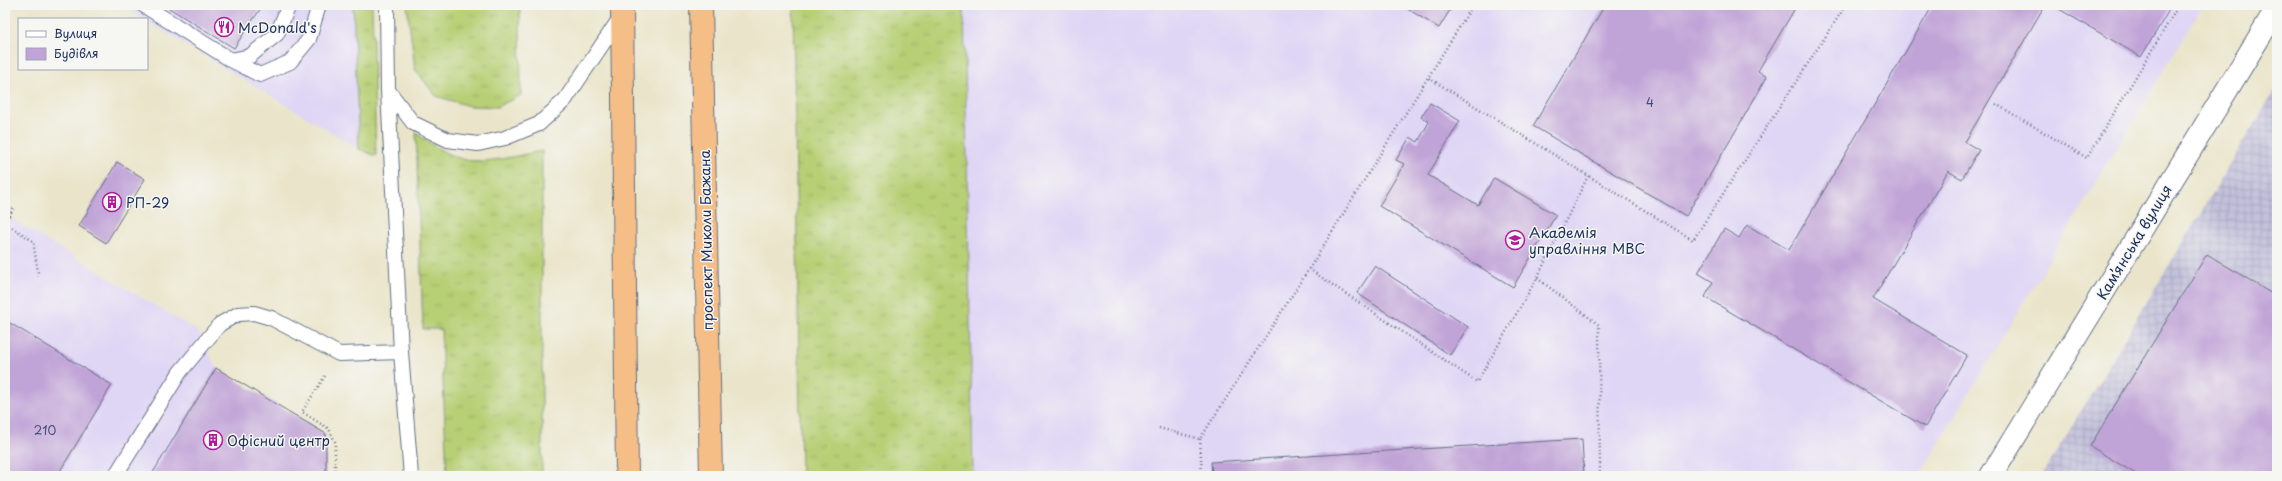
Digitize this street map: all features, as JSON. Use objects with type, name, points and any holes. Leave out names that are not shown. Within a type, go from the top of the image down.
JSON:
[{"type":"highway","name":"проспект Миколи Бажана","points":[[702,5],[711,476]]},
{"type":"highway","points":[[622,10],[627,476]]},
{"type":"street","name":"Камʼянська вулиця","points":[[1990,476],[2277,8]]},
{"type":"lane","points":[[143,5],[230,60],[260,75],[290,62],[309,39],[319,5]]},
{"type":"lane","points":[[230,60],[250,56],[277,34],[290,5]]},
{"type":"lane","points":[[387,5],[388,90],[401,352],[411,476]]},
{"type":"lane","points":[[388,90],[413,123],[448,140],[478,144],[505,138],[539,124],[564,100],[622,10]]},
{"type":"lane","points":[[115,476],[180,372],[220,324],[238,314],[254,313],[271,318],[339,354],[401,352]]},
{"type":"path","points":[[1202,476],[1200,439],[1309,269],[1473,5]]},
{"type":"path","points":[[1429,78],[1693,240],[1846,5]]},
{"type":"path","points":[[1996,104],[2087,158],[2179,5]]},
{"type":"path","points":[[1309,269],[1477,382],[1536,278],[1588,176]]},
{"type":"path","points":[[14,207],[5,223],[33,240],[39,279]]},
{"type":"path","points":[[1536,278],[1599,325],[1600,476]]},
{"type":"path","points":[[335,476],[335,442],[329,428],[302,412],[339,354]]},
{"type":"path","points":[[1159,428],[1200,439]]},
{"type":"shaded area","points":[[120,5],[353,5],[359,149],[148,22],[148,18],[141,18]]},
{"type":"shaded area","name":"Академія управління МВС","points":[[964,5],[2203,5],[1919,476],[973,476]]},
{"type":"shaded area","points":[[2277,86],[2277,476],[2042,476]]},
{"type":"shaded area","points":[[5,215],[199,332],[216,368],[151,476],[5,476]]},
{"type":"green space","points":[[353,5],[372,5],[376,156],[359,149]]},
{"type":"green space","points":[[407,5],[520,5],[521,95],[497,107],[469,106],[436,96],[415,69]]},
{"type":"green space","points":[[793,5],[964,5],[973,476],[801,476]]},
{"type":"green space","points":[[416,133],[449,154],[472,161],[502,159],[542,151],[542,476],[447,476],[441,329],[423,329]]},
{"type":"building","name":"McDonald's","points":[[164,5],[263,5],[234,48]]},
{"type":"building","points":[[1401,5],[1453,5],[1439,28]]},
{"type":"building","points":[[1605,5],[1797,5],[1758,71],[1767,77],[1686,216],[1533,126]]},
{"type":"building","points":[[1933,5],[2045,5],[1965,142],[1979,150],[1962,179],[1948,171],[1873,299],[1967,355],[1925,427],[1705,297],[1713,282],[1698,273],[1724,229],[1739,238],[1747,225],[1789,250]]},
{"type":"building","points":[[2052,5],[2172,5],[2141,57]]},
{"type":"building","points":[[1430,103],[1460,121],[1428,175],[1478,205],[1494,178],[1556,215],[1513,287],[1379,206],[1404,164],[1396,160],[1410,137],[1418,142],[1429,122],[1421,117]]},
{"type":"building","name":"РП-29","points":[[117,162],[145,179],[106,243],[79,226]]},
{"type":"building","points":[[2207,254],[2277,297],[2277,476],[2139,476],[2090,446]]},
{"type":"building","points":[[1375,266],[1468,327],[1450,355],[1357,293]]},
{"type":"building","points":[[5,320],[112,385],[57,476],[5,476]]},
{"type":"building","name":"Офісний центр","points":[[216,368],[326,434],[326,476],[151,476]]},
{"type":"building","points":[[1582,439],[1584,476],[1212,476],[1211,462]]},
{"type":"place","name":"McDonald's","points":[[224,27]]},
{"type":"place","name":"РП-29","points":[[112,202]]},
{"type":"place","name":"Академія управління МВС","points":[[1515,240]]},
{"type":"place","name":"Офісний центр","points":[[213,440]]}]
